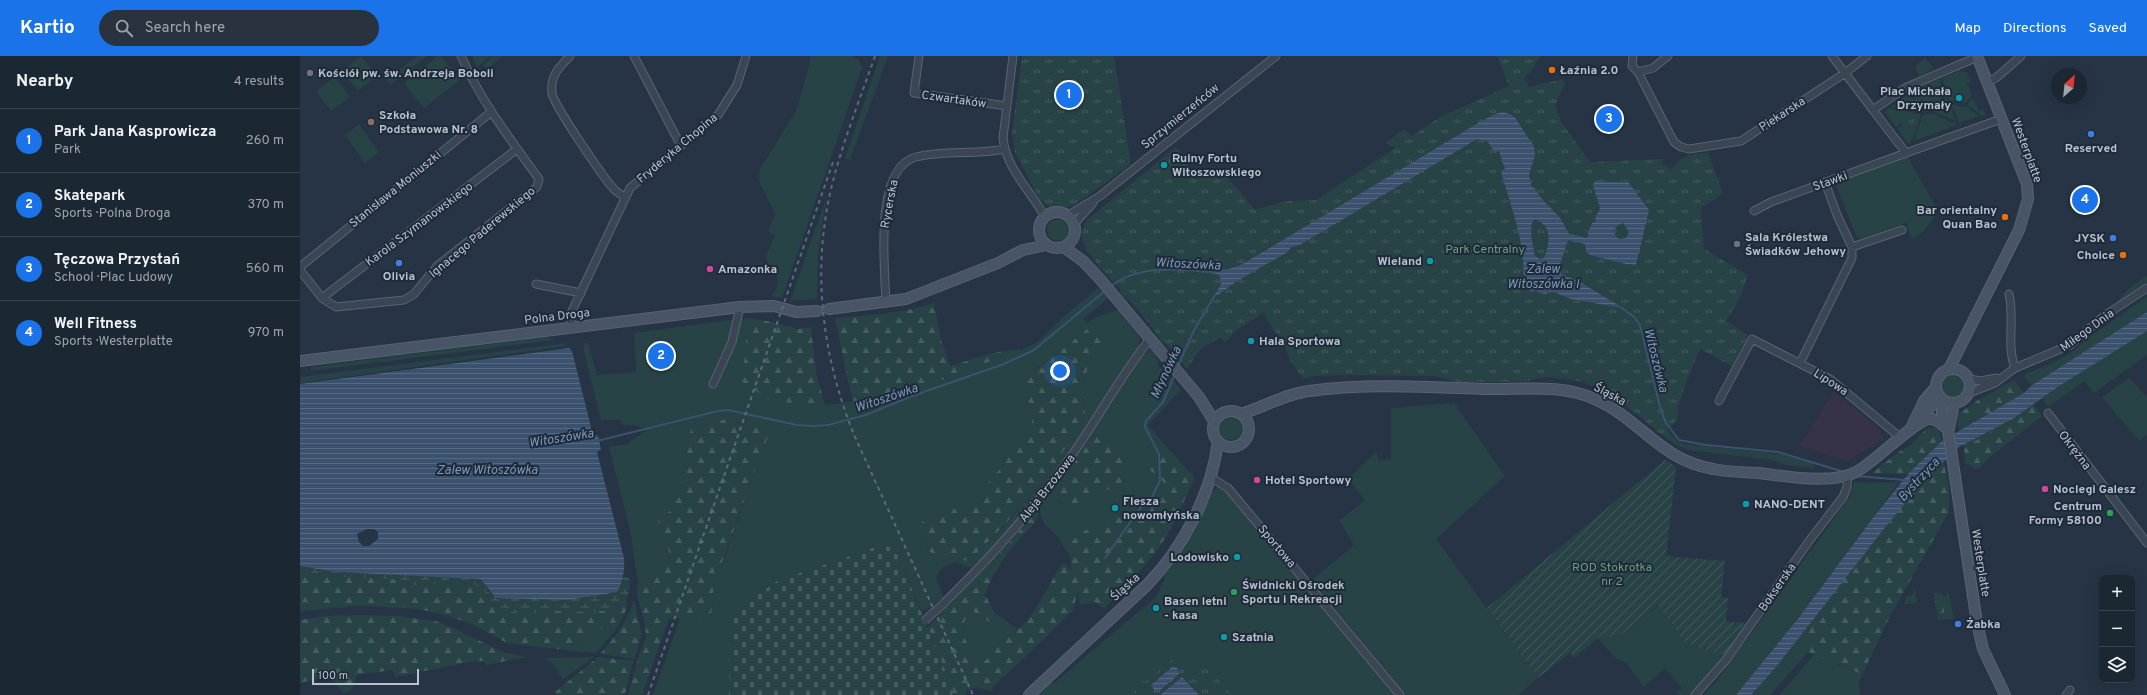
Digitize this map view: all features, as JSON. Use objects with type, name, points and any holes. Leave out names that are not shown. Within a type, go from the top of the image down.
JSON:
[{"type":"street","name":"Ignacego Paderewskiego","points":[[300,268],[322,298],[331,305],[344,307],[398,302],[410,297],[437,266],[537,187],[539,179],[490,113],[461,56]]},
{"type":"street","points":[[570,56],[557,69],[552,81],[553,97],[613,188],[625,198]]},
{"type":"street","points":[[634,56],[681,146]]},
{"type":"street","name":"Fryderyka Chopina","points":[[571,327],[571,313],[630,188],[637,180],[681,146],[724,107],[737,86],[746,56]]},
{"type":"street","name":"Czwartaków","points":[[919,56],[914,93],[1007,106]]},
{"type":"street","points":[[1013,56],[1003,138],[1004,149],[1012,166],[1045,218]]},
{"type":"street","name":"Sprzymierzeńców","points":[[1067,216],[1100,196],[1276,56]]},
{"type":"street","points":[[1633,56],[1632,66],[1638,72],[1653,68],[1668,56]]},
{"type":"street","points":[[1832,56],[1906,153],[2001,119]]},
{"type":"street","name":"Piekarska","points":[[1638,72],[1674,142],[1681,147],[1688,149],[1741,141],[1845,73],[1866,56]]},
{"type":"street","points":[[1874,110],[1905,88],[1977,56]]},
{"type":"street","name":"Westerplatte","points":[[1949,369],[2020,230],[2028,199],[2027,184],[1977,56]]},
{"type":"street","points":[[1987,82],[1996,78],[2021,56]]},
{"type":"street","name":"Stanisława Moniuszki","points":[[300,268],[490,113]]},
{"type":"street","name":"Karola Szymanowskiego","points":[[322,298],[517,149]]},
{"type":"street","name":"Rycerska","points":[[886,303],[882,252],[884,226],[891,188],[897,170],[902,164],[918,157],[1004,149]]},
{"type":"street","name":"Stawki","points":[[1754,211],[1772,202],[1906,153]]},
{"type":"street","points":[[1800,362],[1852,258],[1852,247],[1837,215],[1825,182]]},
{"type":"street","name":"Sprzymierzeńców","points":[[1074,224],[1100,196]]},
{"type":"street","points":[[829,309],[886,303],[906,299],[958,279],[1023,250],[1047,245],[1058,248],[1064,247],[1072,239],[1075,230],[1074,224],[1067,216],[1056,212],[1045,218],[1040,227],[1040,233],[1047,245]]},
{"type":"street","points":[[1852,247],[1902,230]]},
{"type":"street","points":[[1023,250],[1040,233]]},
{"type":"street","points":[[1072,239],[1084,262]]},
{"type":"street","points":[[1064,247],[1084,262],[1099,278],[1199,397],[1214,421],[1213,432],[1218,441],[1230,446],[1236,446],[1245,439],[1249,428],[1245,418],[1241,414],[1236,412],[1224,412],[1199,397]]},
{"type":"street","points":[[536,284],[581,293]]},
{"type":"street","name":"Miłego Dnia","points":[[1969,393],[1990,385],[2015,368],[2070,345],[2104,316],[2147,288]]},
{"type":"street","points":[[2009,294],[2012,312],[2010,354],[2015,368]]},
{"type":"street","name":"Polna Droga","points":[[300,361],[740,307],[774,306],[796,312],[817,311]]},
{"type":"street","points":[[713,384],[732,342],[740,307]]},
{"type":"street","name":"Westerplatte","points":[[1961,370],[1964,338]]},
{"type":"street","name":"Aleja Brzozowa","points":[[925,621],[930,615],[940,609],[1007,538],[1063,469],[1132,362],[1150,339]]},
{"type":"street","name":"Lipowa","points":[[1719,401],[1752,339],[1800,362],[1830,379],[1901,438]]},
{"type":"street","points":[[1949,369],[1961,370],[1970,379],[1971,386],[1969,393],[1963,400],[1954,403],[1941,398],[1936,387],[1939,376],[1949,369]]},
{"type":"street","name":"Miłego Dnia","points":[[1970,379],[1980,381],[2003,376]]},
{"type":"street","name":"Śląska","points":[[1241,414],[1308,391],[1369,387],[1564,390],[1606,404],[1620,413],[1666,451],[1686,462],[1712,469],[1814,478],[1848,475],[1860,470],[1901,438],[1929,406],[1941,398]]},
{"type":"street","name":"Śląska","points":[[1911,428],[1924,401],[1936,387]]},
{"type":"street","name":"Westerplatte","points":[[1941,398],[1942,412],[1948,430],[1978,630],[1983,649],[2005,695]]},
{"type":"street","name":"Westerplatte","points":[[1948,430],[1954,403]]},
{"type":"street","name":"Śląska","points":[[1249,428],[1256,417],[1269,404]]},
{"type":"street","points":[[1214,421],[1224,412]]},
{"type":"street","name":"Okrężna","points":[[2048,413],[2147,543]]},
{"type":"street","points":[[1911,428],[1925,420],[1932,419],[1941,423],[1948,430]]},
{"type":"street","name":"Śląska","points":[[1029,695],[1159,572],[1191,523],[1210,477],[1218,441]]},
{"type":"street","name":"Śląska","points":[[1210,477],[1230,446]]},
{"type":"street","name":"Bokserska","points":[[1695,695],[1726,660],[1809,541],[1843,497],[1847,487],[1848,475]]},
{"type":"street","name":"Sportowa","points":[[1210,477],[1228,488],[1400,695]]},
{"type":"shaded area","points":[[1834,391],[1877,427],[1884,439],[1846,462],[1799,446]]},
{"type":"green space","points":[[361,56],[377,76],[358,91],[342,71]]},
{"type":"green space","points":[[417,56],[427,56],[390,85],[386,80]]},
{"type":"green space","points":[[438,56],[441,56],[460,80],[424,108],[404,83]]},
{"type":"green space","points":[[472,56],[490,56],[477,68]]},
{"type":"green space","points":[[493,56],[503,56],[487,69],[483,65]]},
{"type":"green space","points":[[810,56],[852,56],[859,60],[862,68],[782,298],[772,296],[778,280],[775,270],[768,266],[766,256],[775,235],[768,232],[775,213],[759,181],[760,169],[796,111],[809,66]]},
{"type":"green space","points":[[880,56],[888,56],[850,160],[845,158]]},
{"type":"green space","points":[[1022,56],[1114,56],[1131,164],[1074,206],[1049,207],[1039,199],[1015,152],[1012,133]]},
{"type":"green space","name":"Park Centralny","points":[[1497,56],[1541,56],[1531,71],[1524,78],[1529,87],[1564,79],[1565,83],[1555,105],[1562,123],[1590,162],[1664,159],[1661,163],[1672,170],[1678,161],[1687,156],[1692,154],[1708,153],[1723,193],[1701,208],[1704,249],[1748,275],[1739,300],[1726,321],[1748,335],[1732,366],[1700,349],[1684,388],[1678,408],[1677,420],[1662,435],[1620,400],[1584,382],[1548,377],[1519,382],[1459,382],[1434,376],[1344,375],[1314,376],[1303,379],[1289,358],[1286,348],[1263,313],[1235,331],[1225,343],[1221,337],[1200,349],[1187,369],[1168,345],[1163,343],[1133,304],[1121,294],[1120,289],[1098,265],[1084,244],[1082,233],[1088,219],[1176,147],[1198,178],[1223,172],[1255,210],[1285,201],[1316,200],[1395,148],[1386,143],[1404,129],[1412,136],[1440,117],[1509,86]]},
{"type":"green space","points":[[1925,57],[1934,69],[1919,76],[1915,67]]},
{"type":"green space","points":[[1959,71],[1967,72],[1971,83],[1967,83],[1972,95],[1965,103],[1961,102],[1963,96],[1959,93],[1955,97],[1956,101],[1950,102],[1942,78]]},
{"type":"green space","points":[[335,77],[350,97],[331,111],[316,91]]},
{"type":"green space","points":[[1939,79],[1945,95],[1928,112],[1890,107],[1910,93],[1913,99],[1911,101],[1924,104],[1922,99],[1915,98],[1911,92]]},
{"type":"green space","points":[[1919,97],[1924,104],[1922,109],[1913,110],[1908,107],[1909,102]]},
{"type":"green space","points":[[1946,97],[1956,121],[1932,111]]},
{"type":"green space","points":[[1973,98],[1979,111],[1983,109],[1986,116],[1982,116],[1967,104]]},
{"type":"green space","points":[[1951,104],[1968,108],[1979,116],[1959,123]]},
{"type":"green space","points":[[1889,108],[1921,114],[1916,132],[1909,145],[1897,128],[1902,125],[1904,127],[1913,123],[1913,119],[1900,121],[1896,127],[1885,112]]},
{"type":"green space","points":[[1907,113],[1912,115],[1914,120],[1912,125],[1907,127],[1902,125],[1900,120],[1902,115]]},
{"type":"green space","points":[[1931,113],[1953,123],[1956,122],[1957,125],[1914,141],[1923,115]]},
{"type":"green space","points":[[359,124],[379,152],[365,163],[345,135]]},
{"type":"green space","points":[[1908,157],[1938,211],[1923,232],[1916,238],[1912,239],[1906,223],[1864,238],[1857,238],[1836,185],[1840,181]]},
{"type":"green space","points":[[827,196],[818,254],[817,299],[790,301]]},
{"type":"green space","points":[[1054,219],[1062,219],[1069,226],[1069,234],[1062,241],[1054,241],[1047,234],[1047,226]]},
{"type":"green space","points":[[2147,275],[2147,283],[2116,303],[2129,288]]},
{"type":"green space","points":[[1098,288],[1108,298],[1083,319],[1087,323],[1098,316],[1118,310],[1140,338],[1137,351],[1060,468],[1005,536],[971,568],[955,562],[941,568],[936,578],[944,598],[922,612],[895,548],[882,545],[730,680],[729,695],[653,695],[680,618],[711,618],[715,568],[722,566],[759,458],[771,430],[726,419],[691,428],[683,478],[672,509],[658,521],[671,557],[648,588],[638,582],[630,530],[609,447],[627,444],[647,430],[635,425],[623,425],[620,420],[601,420],[584,352],[584,343],[588,343],[597,375],[636,372],[634,333],[747,318],[763,320],[747,334],[810,407],[872,399],[1020,350],[1038,342],[1063,317]],"holes":[[[1091,326],[1102,342],[1093,356],[1083,381],[1085,417],[1052,469],[1008,522],[969,561],[941,557],[928,551],[923,521],[950,513],[958,505],[967,509],[984,500],[989,480],[1001,468],[1004,458],[1020,449],[1032,435],[1033,418],[1027,399],[1034,369],[1048,361]]]},
{"type":"green space","points":[[2147,297],[2147,355],[2094,393],[2084,381],[2048,407],[2023,375],[2055,362],[2075,350],[2089,337]]},
{"type":"green space","points":[[934,303],[941,340],[950,366],[993,353],[1020,350],[934,383],[906,388],[854,403],[835,318],[898,312]]},
{"type":"green space","points":[[763,320],[798,329],[811,327],[816,371],[825,406],[810,407],[767,398],[742,382],[747,334]]},
{"type":"green space","points":[[1091,326],[1101,329],[1102,342],[1093,356],[1083,381],[1085,417],[1052,469],[1007,522],[969,561],[941,557],[928,551],[926,538],[918,527],[923,521],[950,513],[958,505],[967,509],[984,500],[989,480],[1001,468],[1004,458],[1018,450],[1031,433],[1031,414],[1023,377],[1048,361]]},
{"type":"green space","points":[[547,337],[555,340],[311,371],[311,367]]},
{"type":"green space","points":[[566,343],[566,346],[300,383],[300,377]]},
{"type":"green space","points":[[1149,350],[1153,352],[1159,362],[1157,363],[1160,368],[1162,367],[1181,390],[1148,425],[1171,452],[1147,468],[1164,483],[1144,508],[1129,514],[1118,515],[1084,531],[1064,547],[1059,538],[1044,524],[1038,505],[1051,493],[1060,503],[1098,488],[1115,491],[1126,476],[1129,461],[1123,450],[1096,436],[1086,443],[1135,364]]},
{"type":"green space","points":[[1954,374],[1959,375],[1965,381],[1965,391],[1959,397],[1954,398],[1949,397],[1943,391],[1942,386],[1943,381],[1949,375]]},
{"type":"green space","points":[[2129,378],[2147,397],[2147,434],[2139,441],[2102,397]]},
{"type":"green space","points":[[2014,380],[2024,393],[1997,410],[1958,426],[1958,414],[1978,400]]},
{"type":"green space","points":[[2024,393],[2033,404],[2014,419],[1964,447],[1958,426],[1997,410]]},
{"type":"green space","points":[[1454,403],[1505,476],[1436,539],[1538,678],[1518,695],[1406,695],[1312,580],[1354,545],[1339,521],[1365,500],[1348,479],[1376,452],[1379,460],[1391,459],[1391,408]]},
{"type":"green space","points":[[2033,404],[2042,416],[1990,457],[1980,467],[1975,469],[1970,465],[1965,464],[1964,447],[2014,419]]},
{"type":"green space","points":[[1231,416],[1240,419],[1243,428],[1240,437],[1231,440],[1222,437],[1219,428],[1222,419]]},
{"type":"green space","points":[[726,419],[771,430],[759,458],[721,566],[715,568],[711,618],[669,618],[642,695],[628,695],[639,655],[646,638],[645,625],[637,595],[638,582],[648,588],[671,557],[658,521],[672,509],[683,478],[691,428]]},
{"type":"green space","points":[[1930,427],[1939,429],[1942,441],[1908,474],[1872,473],[1896,454],[1912,444],[1925,430]]},
{"type":"green space","points":[[1666,429],[1677,441],[1684,444],[1780,454],[1814,463],[1813,468],[1786,465],[1771,460],[1689,450],[1676,445],[1662,435]]},
{"type":"green space","points":[[1096,436],[1123,450],[1129,461],[1126,476],[1115,491],[1098,488],[1081,504],[1070,506],[1064,504],[1051,493],[1086,443]]},
{"type":"green space","points":[[1171,452],[1195,478],[1173,524],[1163,541],[1139,572],[1104,609],[1096,602],[1080,605],[1078,590],[1073,611],[993,687],[992,691],[976,687],[966,691],[966,695],[951,695],[953,692],[928,627],[1012,540],[1036,510],[1038,515],[1034,523],[1003,560],[988,587],[985,595],[995,613],[994,620],[989,622],[981,615],[972,611],[964,624],[963,630],[967,643],[980,661],[986,660],[1028,619],[1038,606],[1062,564],[1066,564],[1072,571],[1070,556],[1064,547],[1084,531],[1118,515],[1129,514],[1144,508],[1164,483],[1147,468],[1154,459]]},
{"type":"green space","name":"ROD Stokrotka nr 2","points":[[1665,460],[1676,467],[1666,556],[1725,561],[1721,597],[1728,598],[1726,622],[1748,623],[1725,655],[1686,644],[1658,605],[1613,641],[1605,632],[1574,658],[1570,653],[1538,678],[1487,608]]},
{"type":"green space","points":[[1944,462],[1949,487],[1949,512],[1890,616],[1862,675],[1849,668],[1808,652],[1802,633],[1888,523]]},
{"type":"green space","points":[[1855,481],[1863,483],[1899,482],[1797,620],[1744,687],[1736,695],[1703,695],[1720,677],[1848,499]]},
{"type":"green space","name":"Świdnicki Ośrodek Sportu i Rekreacji","points":[[1217,487],[1227,492],[1395,695],[1038,695],[1051,682],[1053,684],[1156,597],[1165,579],[1164,577],[1197,524],[1211,493]]},
{"type":"green space","points":[[882,545],[895,548],[954,692],[951,695],[729,695],[730,622],[753,598],[777,581]]},
{"type":"green space","points":[[300,566],[336,572],[622,583],[623,577],[630,578],[630,587],[627,599],[615,603],[605,610],[591,613],[568,610],[535,613],[508,612],[497,608],[484,591],[475,585],[455,582],[406,586],[393,579],[327,576],[300,570]]},
{"type":"green space","points":[[300,570],[327,576],[393,579],[406,586],[455,582],[475,585],[484,591],[497,608],[535,613],[568,610],[591,613],[605,610],[615,603],[627,599],[626,610],[621,620],[591,634],[573,651],[507,643],[471,624],[442,614],[418,609],[300,602]]},
{"type":"green space","points":[[1911,588],[1919,590],[1915,591],[1918,603],[1904,604],[1907,595],[1910,597],[1914,591]]},
{"type":"green space","points":[[1947,592],[1949,593],[1954,619],[1938,620],[1933,593],[1942,593],[1942,596],[1946,596]]},
{"type":"green space","points":[[1936,599],[1943,604],[1944,609],[1943,614],[1939,618],[1935,600]]},
{"type":"green space","points":[[634,601],[642,635],[634,659],[600,654],[620,629],[628,616]]},
{"type":"green space","points":[[300,602],[367,605],[300,611]]},
{"type":"green space","points":[[1659,605],[1686,644],[1725,655],[1711,673],[1690,695],[1680,695],[1677,692],[1682,688],[1665,668],[1644,687],[1625,662],[1616,659],[1598,638],[1606,631],[1613,641]]},
{"type":"green space","points":[[972,611],[981,615],[989,622],[994,620],[995,613],[1018,629],[986,660],[980,662],[967,643],[963,631],[964,624]]},
{"type":"green space","points":[[324,616],[398,616],[435,621],[505,653],[527,657],[486,665],[484,661],[469,662],[395,677],[393,670],[357,675],[351,691],[344,693],[328,676],[300,683],[300,620]]},
{"type":"green space","points":[[621,620],[615,631],[596,653],[573,651],[591,634]]},
{"type":"green space","points":[[1802,633],[1808,652],[1770,695],[1751,695]]},
{"type":"green space","points":[[1814,655],[1830,659],[1839,665],[1849,667],[1862,675],[1859,683],[1860,695],[1779,695]]},
{"type":"green space","points":[[1172,656],[1191,676],[1206,664],[1232,695],[1130,695],[1143,684],[1141,682],[1143,680],[1145,682],[1172,660],[1170,658]]},
{"type":"green space","points":[[594,657],[562,680],[557,668],[546,658]]},
{"type":"green space","points":[[598,657],[633,661],[625,695],[557,695],[555,692]]},
{"type":"water","name":"Zalew Witoszówka I","points":[[1503,112],[1512,115],[1534,147],[1535,155],[1529,175],[1532,188],[1534,187],[1542,199],[1561,220],[1567,233],[1587,238],[1592,223],[1596,222],[1595,218],[1600,208],[1593,185],[1595,181],[1629,183],[1649,210],[1636,265],[1590,255],[1586,251],[1585,244],[1568,240],[1559,267],[1561,274],[1580,282],[1623,308],[1571,299],[1554,292],[1544,294],[1537,291],[1531,292],[1528,289],[1524,278],[1520,238],[1501,171],[1505,169],[1499,151],[1495,152],[1487,141],[1477,139],[1298,246],[1291,247],[1288,252],[1237,281],[1218,295],[1215,295],[1221,284],[1220,277],[1217,274],[1196,271],[1229,269],[1241,265],[1495,114]],"holes":[[[1534,219],[1544,226],[1548,235],[1548,246],[1544,258],[1540,259],[1535,256],[1532,242],[1531,227]],[[1623,223],[1629,232],[1626,238],[1620,239],[1616,237],[1614,231],[1617,226]]]},
{"type":"water","name":"Bystrzyca","points":[[2147,312],[2147,331],[2059,386],[2014,418],[1959,447],[1925,480],[1887,525],[1776,667],[1751,695],[1736,695],[1797,620],[1875,515],[1908,474],[1942,441],[2024,393],[2031,386]]},
{"type":"water","name":"Zalew Witoszówka","points":[[569,348],[572,351],[593,435],[598,436],[601,449],[597,452],[624,558],[623,576],[617,592],[567,600],[496,598],[481,579],[336,572],[300,566],[300,384]],"holes":[[[367,529],[374,529],[378,532],[378,539],[369,546],[363,546],[359,542],[357,534]]]},
{"type":"water","points":[[1172,667],[1176,667],[1179,674],[1158,692],[1155,691],[1151,685]]},
{"type":"water","points":[[1182,677],[1199,695],[1160,695],[1181,678]]},
{"type":"waterway","name":"Witoszówka","points":[[1111,286],[1131,275],[1153,270],[1175,269],[1198,271]]},
{"type":"waterway","name":"Witoszówka","points":[[597,441],[718,411],[728,410],[797,425],[813,426],[828,425],[866,415],[912,396],[1004,364],[1034,350],[1106,290]]},
{"type":"waterway","name":"Młynówka","points":[[1178,366],[1194,330],[1215,295]]},
{"type":"waterway","name":"Witoszówka","points":[[1622,308],[1634,317],[1640,325],[1661,411],[1666,423],[1679,440],[1706,445],[1778,452],[1844,472]]},
{"type":"waterway","name":"Młynówka","points":[[1105,558],[1141,507],[1152,497],[1160,481],[1159,454],[1145,427],[1146,421],[1163,402],[1175,374]]},
{"type":"waterway","name":"Witoszówka","points":[[1856,476],[1905,480]]},
{"type":"railway","points":[[875,56],[841,152],[832,185],[822,249],[821,281],[823,313],[835,376],[855,437],[973,695]]},
{"type":"railway","points":[[648,695],[833,162]]},
{"type":"place","name":"Łaźnia 2.0","points":[[1552,70]]},
{"type":"place","name":"Kościół pw. św. Andrzeja Boboli","points":[[310,73]]},
{"type":"place","name":"Park Jana Kasprowicza","points":[[1069,95]]},
{"type":"place","name":"Plac Michała Drzymały","points":[[1959,98]]},
{"type":"place","name":"Tęczowa Przystań","points":[[1609,119]]},
{"type":"place","name":"Szkoła Podstawowa Nr. 8","points":[[371,122]]},
{"type":"place","name":"Reserved","points":[[2091,134]]},
{"type":"place","name":"Ruiny Fortu Witoszowskiego","points":[[1164,165]]},
{"type":"place","name":"Well Fitness","points":[[2085,200]]},
{"type":"place","name":"Bar orientalny Quan Bao","points":[[2005,217]]},
{"type":"place","name":"JYSK","points":[[2113,238]]},
{"type":"place","name":"Sala Królestwa Świadków Jehowy","points":[[1737,244]]},
{"type":"place","name":"Choice","points":[[2123,255]]},
{"type":"place","name":"Wieland","points":[[1430,261]]},
{"type":"place","name":"Olivia","points":[[399,263]]},
{"type":"place","name":"Amazonka","points":[[710,269]]},
{"type":"place","name":"Hala Sportowa","points":[[1251,341]]},
{"type":"place","name":"Skatepark","points":[[661,356]]},
{"type":"place","name":"Hotel Sportowy","points":[[1257,480]]},
{"type":"place","name":"Noclegi Galesz","points":[[2045,489]]},
{"type":"place","name":"NANO-DENT","points":[[1746,504]]},
{"type":"place","name":"Flesza nowomłyńska","points":[[1115,508]]},
{"type":"place","name":"Centrum Formy 58100","points":[[2110,513]]},
{"type":"place","name":"Lodowisko","points":[[1237,557]]},
{"type":"place","name":"Świdnicki Ośrodek Sportu i Rekreacji","points":[[1234,592]]},
{"type":"place","name":"Basen letni - kasa","points":[[1156,608]]},
{"type":"place","name":"Żabka","points":[[1958,624]]},
{"type":"place","name":"Szatnia","points":[[1224,637]]}]
